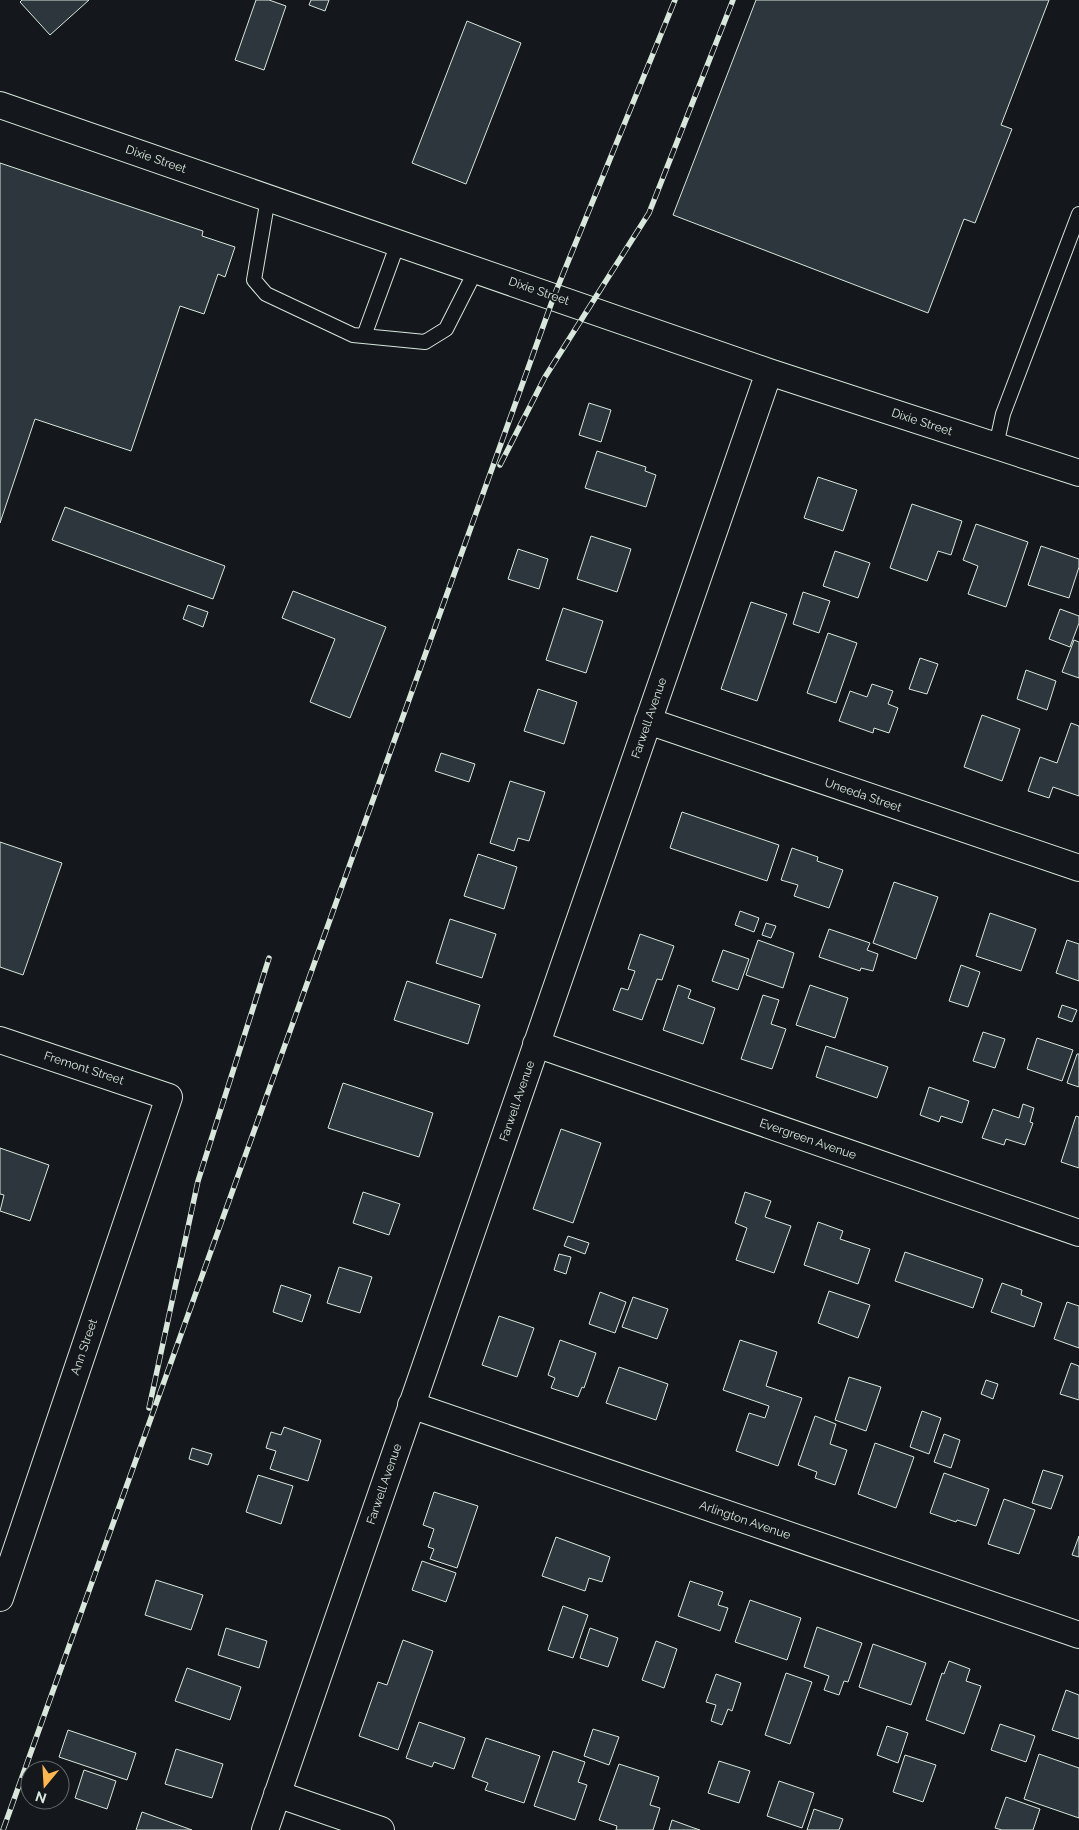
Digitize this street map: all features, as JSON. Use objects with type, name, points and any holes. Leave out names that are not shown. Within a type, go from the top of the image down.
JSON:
[{"type":"street","name":"Dixie Street","points":[[0,105],[768,372],[1079,473]]},
{"type":"street","name":"Farwell Avenue","points":[[265,1830],[768,372]]},
{"type":"street","name":"Uneeda Street","points":[[648,721],[1079,868]]},
{"type":"street","name":"Fremont Street","points":[[0,1040],[169,1096]]},
{"type":"street","name":"Evergreen Avenue","points":[[536,1044],[1079,1233]]},
{"type":"street","name":"Ann Street","points":[[0,1598],[169,1096]]},
{"type":"street","name":"Arlington Avenue","points":[[411,1405],[1079,1635]]},
{"type":"street","points":[[277,1794],[382,1830]]},
{"type":"lane","points":[[268,198],[254,280],[266,294],[353,335],[425,342],[446,330],[476,270]]},
{"type":"lane","points":[[996,446],[1004,414],[1079,214]]},
{"type":"lane","points":[[364,336],[398,243]]},
{"type":"building","points":[[22,0],[89,0],[50,35],[20,2]]},
{"type":"building","points":[[256,0],[269,0],[286,6],[264,70],[235,60]]},
{"type":"building","points":[[311,0],[329,0],[325,11],[309,5]]},
{"type":"building","points":[[756,0],[1049,0],[1001,125],[1012,129],[975,223],[964,219],[928,313],[673,215]]},
{"type":"building","points":[[467,21],[521,43],[466,184],[412,163]]},
{"type":"building","points":[[0,163],[203,231],[202,236],[235,247],[225,277],[218,274],[204,314],[180,306],[131,451],[35,419],[0,523]]},
{"type":"building","points":[[589,403],[611,410],[601,442],[579,435]]},
{"type":"building","points":[[597,451],[646,467],[645,471],[656,475],[646,507],[585,488]]},
{"type":"building","points":[[818,477],[857,490],[843,531],[804,518]]},
{"type":"building","points":[[912,504],[962,521],[951,555],[938,551],[927,581],[890,568]]},
{"type":"building","points":[[65,507],[225,566],[213,599],[52,540]]},
{"type":"building","points":[[976,524],[1028,542],[1006,607],[968,594],[978,566],[963,560]]},
{"type":"building","points":[[591,536],[631,549],[617,592],[577,579]]},
{"type":"building","points":[[1041,546],[1079,559],[1079,567],[1069,598],[1028,585]]},
{"type":"building","points":[[518,549],[548,559],[539,589],[508,579]]},
{"type":"building","points":[[835,551],[870,563],[858,598],[823,586]]},
{"type":"building","points":[[293,591],[386,627],[350,718],[310,702],[335,639],[282,618]]},
{"type":"building","points":[[803,592],[830,601],[819,633],[793,624]]},
{"type":"building","points":[[751,602],[787,614],[757,701],[721,689]]},
{"type":"building","points":[[188,605],[208,612],[203,627],[183,619]]},
{"type":"building","points":[[563,608],[603,621],[586,673],[546,660]]},
{"type":"building","points":[[1060,609],[1079,616],[1079,623],[1070,647],[1049,639]]},
{"type":"building","points":[[828,633],[857,643],[836,703],[807,693]]},
{"type":"building","points":[[1074,640],[1079,642],[1079,678],[1062,672]]},
{"type":"building","points":[[920,658],[938,664],[927,694],[909,689]]},
{"type":"building","points":[[1026,670],[1056,681],[1047,710],[1017,699]]},
{"type":"building","points":[[872,684],[893,691],[888,704],[898,708],[889,733],[874,728],[873,733],[839,721],[850,691],[867,697]]},
{"type":"building","points":[[538,689],[577,702],[564,744],[524,731]]},
{"type":"building","points":[[982,715],[1020,729],[1002,781],[964,767]]},
{"type":"building","points":[[1071,723],[1079,726],[1079,796],[1053,787],[1049,798],[1028,791],[1040,757],[1057,763]]},
{"type":"building","points":[[441,753],[475,764],[469,782],[435,771]]},
{"type":"building","points":[[510,781],[545,792],[529,841],[518,838],[514,851],[490,843]]},
{"type":"building","points":[[682,812],[779,845],[767,881],[670,848]]},
{"type":"building","points":[[0,842],[62,863],[23,975],[0,967]]},
{"type":"building","points":[[792,848],[818,857],[817,861],[843,870],[829,908],[794,896],[798,885],[781,880]]},
{"type":"building","points":[[478,854],[517,867],[504,909],[464,896]]},
{"type":"building","points":[[894,882],[938,897],[916,959],[873,943]]},
{"type":"building","points":[[740,911],[759,918],[754,932],[735,925]]},
{"type":"building","points":[[990,913],[1036,929],[1021,971],[976,956]]},
{"type":"building","points":[[450,919],[496,934],[482,978],[436,963]]},
{"type":"building","points":[[766,923],[776,926],[771,938],[762,935]]},
{"type":"building","points":[[829,929],[870,943],[867,950],[878,954],[873,971],[861,968],[860,971],[819,957]]},
{"type":"building","points":[[640,934],[674,946],[662,980],[657,979],[642,1020],[613,1010],[621,988],[628,990],[635,971],[628,969]]},
{"type":"building","points":[[758,940],[794,953],[783,988],[746,975]]},
{"type":"building","points":[[1067,940],[1079,944],[1079,981],[1056,973]]},
{"type":"building","points":[[723,950],[749,959],[738,990],[712,981]]},
{"type":"building","points":[[961,965],[980,972],[968,1007],[949,1001]]},
{"type":"building","points":[[407,981],[480,1005],[468,1044],[394,1020]]},
{"type":"building","points":[[678,985],[691,990],[688,998],[715,1008],[703,1044],[663,1030]]},
{"type":"building","points":[[810,985],[848,998],[835,1038],[796,1025]]},
{"type":"building","points":[[763,995],[779,1000],[771,1024],[786,1029],[772,1069],[741,1059]]},
{"type":"building","points":[[1062,1005],[1077,1010],[1072,1022],[1058,1017]]},
{"type":"building","points":[[983,1032],[1005,1039],[995,1068],[973,1061]]},
{"type":"building","points":[[1037,1038],[1073,1050],[1062,1081],[1027,1069]]},
{"type":"building","points":[[826,1046],[888,1067],[877,1098],[816,1077]]},
{"type":"building","points":[[1077,1054],[1079,1054],[1079,1087],[1067,1083]]},
{"type":"building","points":[[343,1083],[433,1113],[419,1157],[328,1128]]},
{"type":"building","points":[[929,1087],[969,1101],[962,1123],[941,1116],[939,1122],[920,1115]]},
{"type":"building","points":[[1023,1104],[1034,1108],[1030,1122],[1033,1123],[1025,1145],[1006,1139],[1004,1145],[982,1138],[993,1109],[1019,1118]]},
{"type":"building","points":[[1076,1116],[1079,1117],[1079,1168],[1061,1162]]},
{"type":"building","points":[[561,1129],[601,1143],[573,1223],[533,1209]]},
{"type":"building","points":[[0,1148],[49,1165],[30,1221],[0,1211],[4,1195],[0,1194]]},
{"type":"building","points":[[363,1192],[400,1204],[389,1235],[353,1223]]},
{"type":"building","points":[[745,1192],[771,1201],[765,1217],[791,1226],[774,1273],[736,1260],[747,1228],[735,1223]]},
{"type":"building","points":[[818,1222],[843,1231],[840,1239],[870,1249],[858,1284],[804,1265]]},
{"type":"building","points":[[568,1236],[589,1243],[585,1254],[564,1246]]},
{"type":"building","points":[[905,1252],[983,1279],[973,1308],[895,1281]]},
{"type":"building","points":[[559,1254],[571,1257],[566,1274],[554,1270]]},
{"type":"building","points":[[339,1267],[372,1277],[360,1313],[327,1303]]},
{"type":"building","points":[[1002,1283],[1022,1290],[1021,1295],[1042,1303],[1034,1327],[991,1312]]},
{"type":"building","points":[[281,1285],[311,1295],[302,1322],[273,1312]]},
{"type":"building","points":[[829,1291],[870,1305],[858,1338],[818,1323]]},
{"type":"building","points":[[600,1292],[626,1302],[615,1333],[589,1324]]},
{"type":"building","points":[[633,1297],[668,1309],[657,1339],[622,1327]]},
{"type":"building","points":[[1067,1302],[1079,1306],[1079,1348],[1054,1339]]},
{"type":"building","points":[[499,1316],[534,1328],[517,1377],[482,1365]]},
{"type":"building","points":[[560,1340],[596,1353],[584,1388],[582,1387],[578,1397],[551,1388],[555,1378],[548,1375]]},
{"type":"building","points":[[740,1340],[777,1352],[766,1386],[802,1398],[778,1466],[736,1451],[749,1413],[765,1418],[769,1406],[723,1390]]},
{"type":"building","points":[[1071,1363],[1079,1366],[1079,1400],[1060,1394]]},
{"type":"building","points":[[619,1367],[668,1384],[656,1420],[606,1403]]},
{"type":"building","points":[[849,1377],[881,1387],[866,1431],[835,1420]]},
{"type":"building","points":[[986,1380],[998,1384],[993,1399],[981,1394]]},
{"type":"building","points":[[922,1411],[941,1418],[929,1454],[910,1447]]},
{"type":"building","points":[[815,1416],[836,1424],[830,1444],[847,1450],[835,1485],[815,1478],[817,1472],[798,1465]]},
{"type":"building","points":[[284,1427],[321,1440],[308,1481],[270,1469],[276,1451],[266,1448],[271,1432],[281,1435]]},
{"type":"building","points":[[944,1434],[960,1440],[951,1468],[934,1462]]},
{"type":"building","points":[[875,1443],[914,1457],[896,1508],[858,1494]]},
{"type":"building","points":[[192,1448],[212,1454],[208,1465],[189,1459]]},
{"type":"building","points":[[1043,1470],[1063,1476],[1051,1509],[1032,1503]]},
{"type":"building","points":[[944,1473],[989,1489],[976,1526],[957,1520],[956,1522],[930,1513]]},
{"type":"building","points":[[258,1475],[293,1486],[281,1524],[246,1512]]},
{"type":"building","points":[[434,1492],[478,1506],[457,1568],[430,1559],[434,1549],[428,1547],[434,1529],[423,1525]]},
{"type":"building","points":[[1004,1499],[1035,1510],[1019,1554],[988,1544]]},
{"type":"building","points":[[1079,1536],[1079,1557],[1072,1555]]},
{"type":"building","points":[[556,1537],[610,1557],[602,1582],[589,1578],[585,1591],[542,1576]]},
{"type":"building","points":[[422,1561],[456,1573],[446,1602],[412,1590]]},
{"type":"building","points":[[156,1580],[203,1595],[191,1630],[145,1615]]},
{"type":"building","points":[[690,1581],[723,1592],[718,1605],[728,1608],[720,1631],[678,1616]]},
{"type":"building","points":[[750,1600],[801,1618],[787,1660],[735,1642]]},
{"type":"building","points":[[563,1606],[588,1615],[573,1658],[548,1650]]},
{"type":"building","points":[[817,1627],[862,1643],[848,1682],[844,1681],[839,1695],[824,1690],[829,1676],[804,1667]]},
{"type":"building","points":[[226,1628],[267,1641],[259,1668],[218,1655]]},
{"type":"building","points":[[590,1628],[618,1638],[608,1667],[580,1658]]},
{"type":"building","points":[[403,1640],[433,1651],[398,1750],[359,1736],[378,1682],[387,1685]]},
{"type":"building","points":[[656,1641],[677,1649],[664,1688],[642,1680]]},
{"type":"building","points":[[873,1644],[926,1663],[911,1705],[859,1687]]},
{"type":"building","points":[[949,1661],[970,1669],[966,1681],[981,1686],[964,1734],[926,1720],[942,1673],[944,1674]]},
{"type":"building","points":[[187,1668],[241,1687],[230,1720],[175,1701]]},
{"type":"building","points":[[786,1673],[812,1682],[790,1744],[765,1735]]},
{"type":"building","points":[[716,1674],[741,1683],[732,1711],[728,1709],[722,1725],[711,1721],[716,1705],[706,1702]]},
{"type":"building","points":[[1066,1690],[1079,1695],[1079,1739],[1052,1730]]},
{"type":"building","points":[[419,1722],[465,1738],[454,1769],[434,1762],[432,1767],[406,1758]]},
{"type":"building","points":[[1000,1724],[1035,1736],[1026,1762],[991,1750]]},
{"type":"building","points":[[887,1726],[908,1733],[898,1763],[877,1755]]},
{"type":"building","points":[[593,1729],[619,1737],[609,1765],[584,1756]]},
{"type":"building","points":[[68,1730],[136,1753],[127,1780],[59,1757]]},
{"type":"building","points":[[486,1738],[540,1756],[524,1803],[485,1790],[488,1783],[472,1777]]},
{"type":"building","points":[[176,1749],[223,1764],[212,1798],[165,1784]]},
{"type":"building","points":[[553,1751],[585,1762],[578,1782],[587,1785],[575,1820],[534,1806]]},
{"type":"building","points":[[1039,1754],[1079,1768],[1079,1818],[1024,1799]]},
{"type":"building","points":[[905,1755],[936,1765],[923,1802],[893,1792]]},
{"type":"building","points":[[719,1761],[750,1771],[739,1803],[708,1793]]},
{"type":"building","points":[[619,1764],[659,1777],[650,1805],[660,1808],[653,1830],[616,1830],[617,1826],[599,1820]]},
{"type":"building","points":[[84,1770],[116,1781],[107,1809],[75,1798]]},
{"type":"building","points":[[779,1781],[814,1793],[802,1828],[767,1816]]},
{"type":"building","points":[[1006,1797],[1040,1809],[1033,1830],[1002,1830],[995,1828]]},
{"type":"building","points":[[814,1809],[843,1819],[839,1830],[807,1830]]},
{"type":"building","points":[[142,1812],[192,1830],[136,1830]]},
{"type":"building","points":[[672,1820],[694,1828],[700,1830],[669,1830]]},
{"type":"railway","points":[[3,1830],[554,296],[675,0]]},
{"type":"railway","points":[[500,465],[545,377],[649,213],[733,0]]},
{"type":"railway","points":[[149,1408],[198,1181],[269,958]]}]
